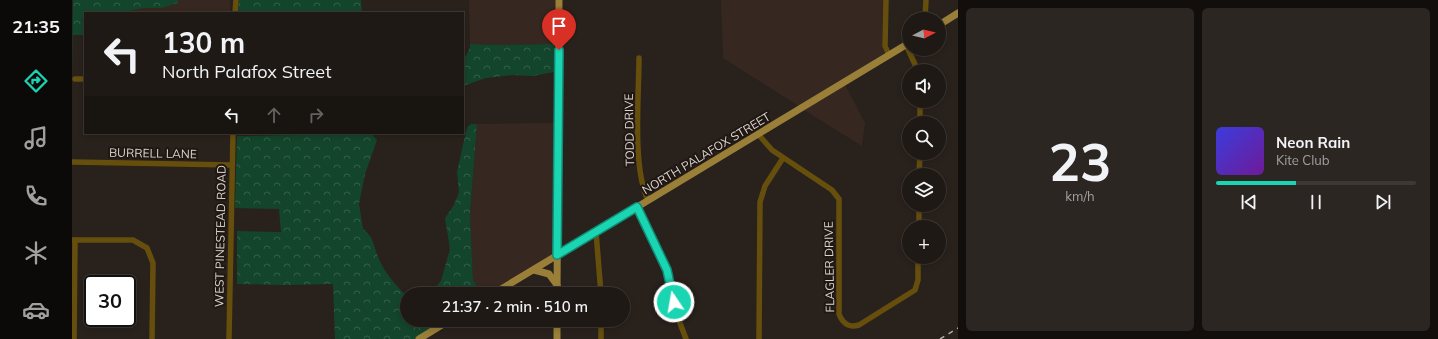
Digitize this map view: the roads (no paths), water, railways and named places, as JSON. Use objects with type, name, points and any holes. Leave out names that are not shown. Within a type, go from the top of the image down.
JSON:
[{"type":"main road","points":[[557,285],[559,0]]},
{"type":"main road","points":[[946,21],[958,13]]},
{"type":"main road","name":"NORTH PALAFOX STREET","points":[[505,287],[902,47]]},
{"type":"main road","points":[[534,270],[549,274],[557,285]]},
{"type":"main road","points":[[419,339],[439,327]]},
{"type":"main road","points":[[558,327],[558,339]]},
{"type":"street","points":[[235,12],[236,0]]},
{"type":"street","points":[[886,0],[886,46],[889,55]]},
{"type":"street","points":[[926,0],[926,12]]},
{"type":"street","name":"TODD DRIVE","points":[[639,58],[639,153],[643,186],[648,200]]},
{"type":"street","points":[[75,78],[84,79]]},
{"type":"street","name":"WEST PINESTEAD ROAD","points":[[229,339],[233,134]]},
{"type":"street","name":"FLAGLER DRIVE","points":[[758,134],[772,150],[832,190],[838,200],[840,314],[847,325],[859,325],[911,293],[918,280],[918,264]]},
{"type":"street","points":[[759,339],[760,217],[762,194],[783,158]]},
{"type":"street","name":"BURRELL LANE","points":[[73,162],[232,165]]},
{"type":"street","points":[[637,207],[667,270],[677,315],[686,339]]},
{"type":"street","points":[[596,232],[600,287]]},
{"type":"street","points":[[74,339],[74,240],[133,240],[143,244],[150,251],[154,263],[152,339]]},
{"type":"street","points":[[601,327],[601,339]]},
{"type":"railway","points":[[940,339],[958,328]]}]
